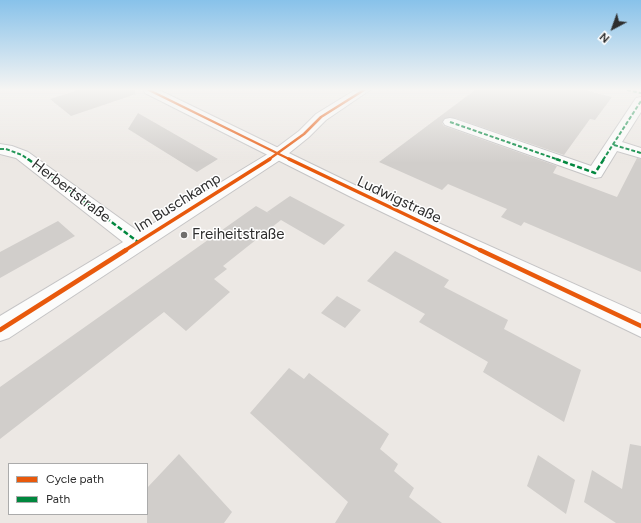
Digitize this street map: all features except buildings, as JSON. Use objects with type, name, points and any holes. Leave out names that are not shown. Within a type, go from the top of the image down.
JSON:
[{"type":"street","name":"Ludwigstraße","points":[[197,114],[277,155],[641,326]]},
{"type":"street","name":"Im Buschkamp","points":[[0,330],[277,155],[304,134],[325,114]]},
{"type":"street","points":[[450,122],[596,173],[633,114]]},
{"type":"street","points":[[614,145],[641,153]]},
{"type":"street","name":"Herbertstraße","points":[[0,149],[6,148],[22,154],[138,242]]},
{"type":"marked path","points":[[450,122],[595,173],[632,114]]},
{"type":"marked path","points":[[614,145],[641,153]]},
{"type":"marked path","points":[[0,149],[6,149],[22,155],[138,242]]},
{"type":"cycle path","points":[[198,114],[359,194],[641,326]]},
{"type":"cycle path","points":[[0,330],[277,155],[304,134],[325,114]]},
{"type":"place","name":"Freiheitstraße","points":[[184,235]]}]
